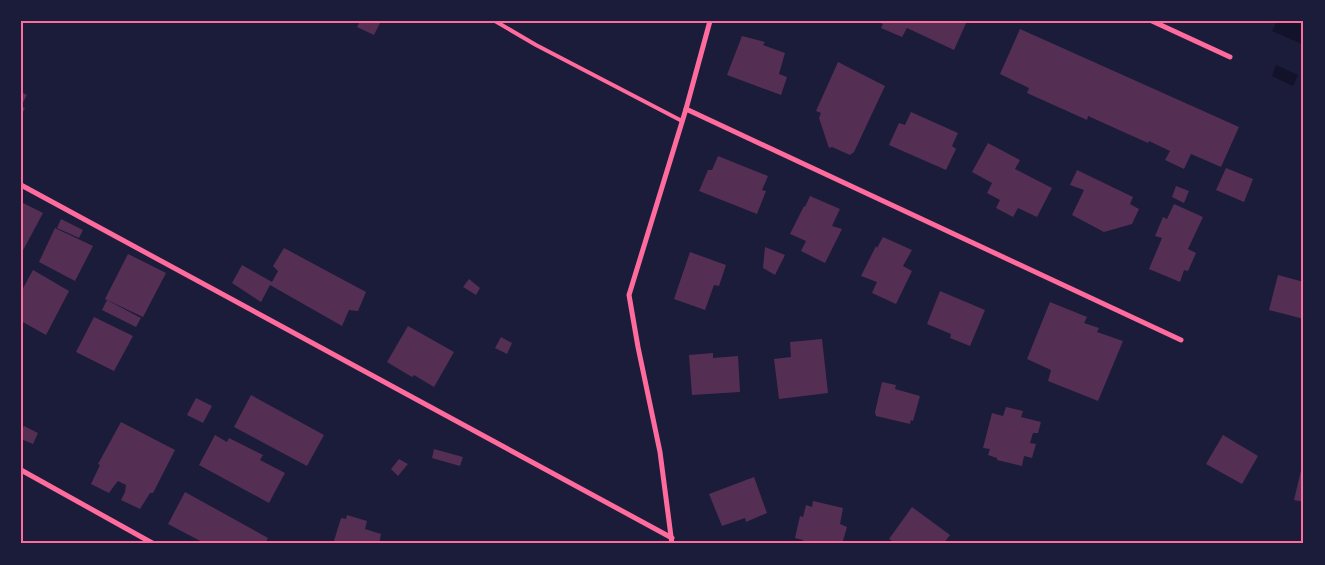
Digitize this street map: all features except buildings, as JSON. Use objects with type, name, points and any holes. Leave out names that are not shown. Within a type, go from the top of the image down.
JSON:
[{"type":"street","points":[[672,541],[660,452],[629,295],[686,109],[710,21]]},
{"type":"street","points":[[1152,21],[1230,57]]},
{"type":"street","points":[[686,109],[1181,340]]},
{"type":"street","points":[[21,185],[672,541]]},
{"type":"street","points":[[21,470],[154,544]]},
{"type":"lane","points":[[495,21],[536,45],[682,121]]},
{"type":"shaded area","points":[[1277,21],[1304,21],[1304,45],[1272,31]]},
{"type":"shaded area","points":[[1276,65],[1298,75],[1293,86],[1272,76]]}]
